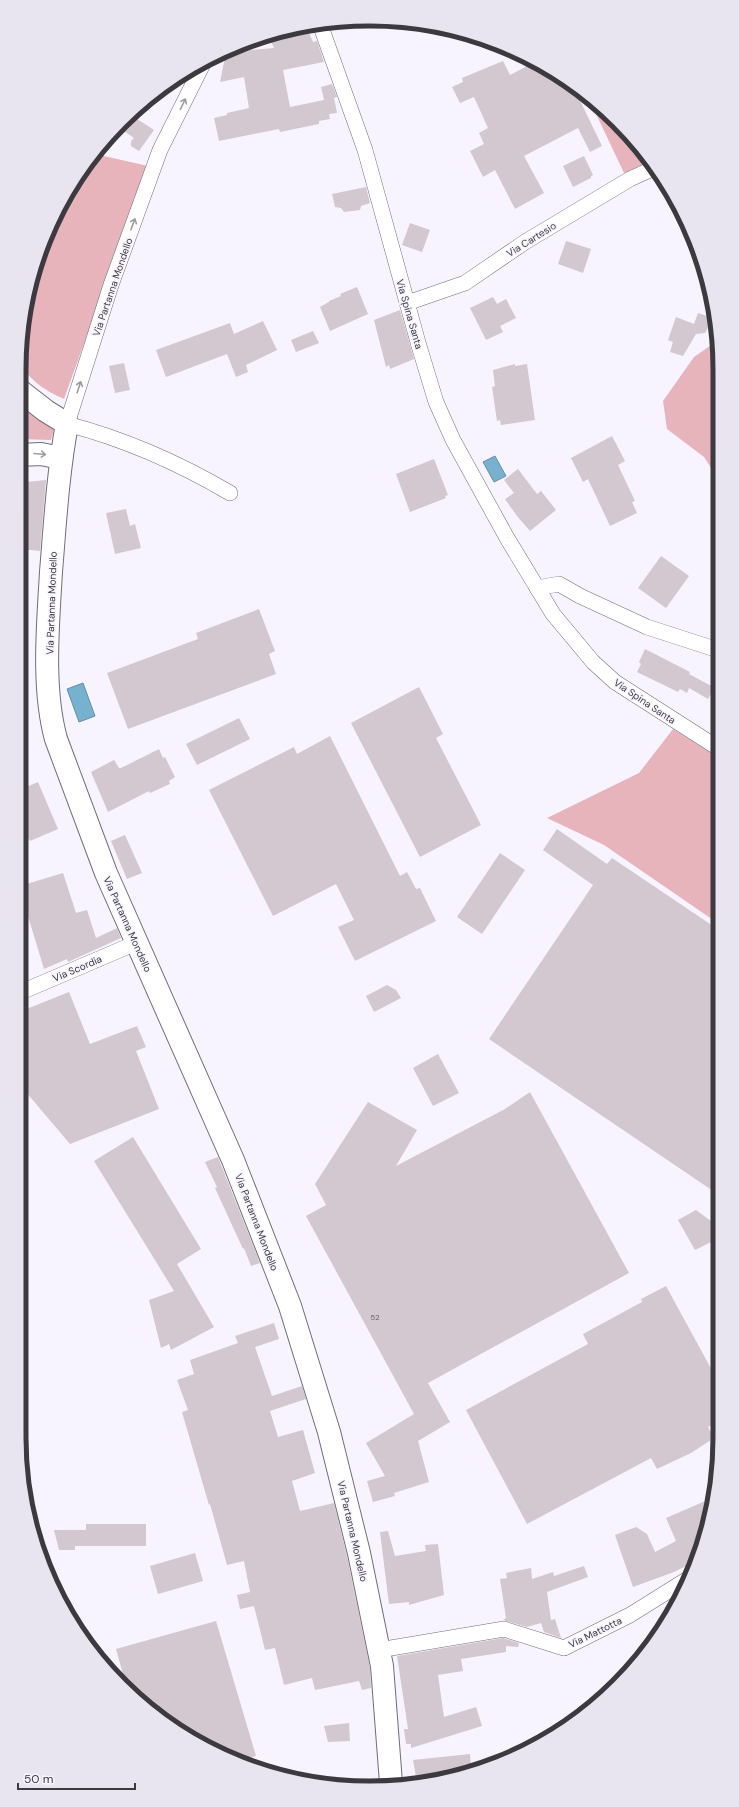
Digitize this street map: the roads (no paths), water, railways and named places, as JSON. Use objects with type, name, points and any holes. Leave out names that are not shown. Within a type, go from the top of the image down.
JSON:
[{"type":"main road","points":[[26,395],[46,411],[67,424]]},
{"type":"main road","name":"Via Partanna Mondello","points":[[67,424],[61,458],[48,620],[51,718],[56,739],[103,866],[232,1160],[290,1306],[329,1432],[359,1554],[382,1666],[391,1780]]},
{"type":"main road","points":[[26,454],[41,454],[61,458]]},
{"type":"street","name":"Via Spina Santa","points":[[322,30],[365,150],[407,304],[436,402],[450,433],[537,588],[553,614],[575,642],[615,682],[713,745]]},
{"type":"street","name":"Via Partanna Mondello","points":[[67,424],[112,285],[160,150],[199,71]]},
{"type":"street","name":"Via Cartesio","points":[[407,304],[465,283],[525,242],[630,179],[649,170]]},
{"type":"street","points":[[67,424],[92,431],[143,450],[196,473],[230,493]]},
{"type":"street","points":[[537,588],[559,584],[580,596],[647,627],[713,648]]},
{"type":"street","name":"Via Scordia","points":[[26,990],[136,943]]},
{"type":"street","name":"Via Mattotta","points":[[379,1650],[504,1629],[564,1648],[630,1615],[681,1583]]},
{"type":"water","points":[[495,456],[506,476],[494,482],[483,462]]},
{"type":"water","points":[[83,683],[95,716],[79,722],[67,689]]}]
